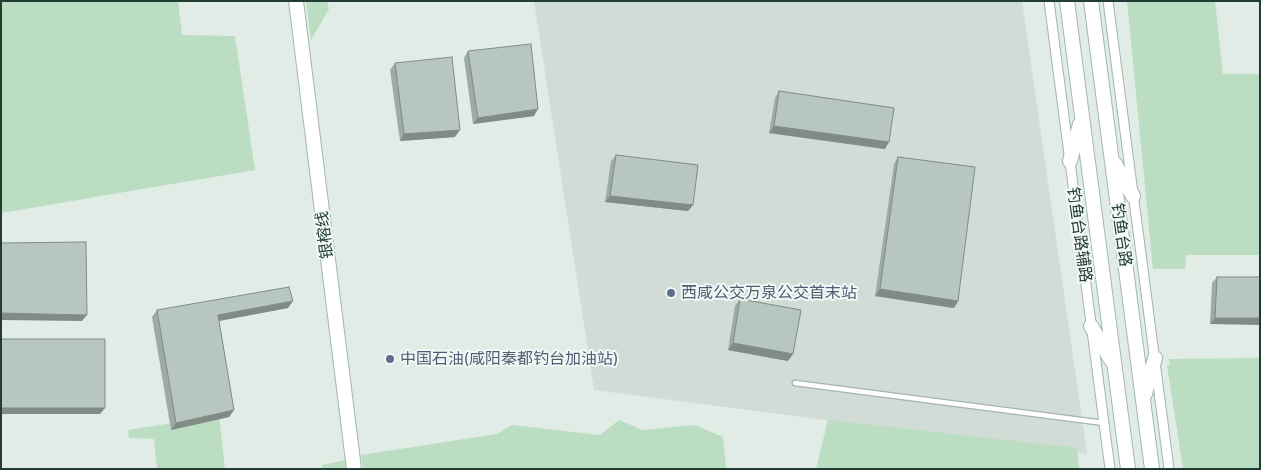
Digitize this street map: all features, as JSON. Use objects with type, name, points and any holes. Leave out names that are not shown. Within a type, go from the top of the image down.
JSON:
[{"type":"main road","name":"银榕线","points":[[296,1],[354,469]]},
{"type":"main road","name":"钓鱼台路","points":[[1067,1],[1128,469]]},
{"type":"main road","name":"钓鱼台路","points":[[1091,1],[1152,469]]},
{"type":"main road","points":[[1074,60],[1098,56]]},
{"type":"main road","points":[[1070,161],[1082,119]]},
{"type":"main road","points":[[1111,158],[1133,196]]},
{"type":"main road","points":[[1091,326],[1114,365]]},
{"type":"main road","points":[[1143,402],[1155,358]]},
{"type":"main road","points":[[1122,429],[1146,425]]},
{"type":"street","name":"钓鱼台路辅路","points":[[1048,1],[1110,469]]},
{"type":"street","points":[[1108,1],[1169,469]]},
{"type":"lane","points":[[795,383],[1104,424]]},
{"type":"shaded area","points":[[534,1],[1022,1],[1087,454],[594,390]]},
{"type":"green space","points":[[1,1],[178,1],[182,35],[235,36],[255,170],[1,213]]},
{"type":"green space","points":[[306,1],[327,1],[329,9],[311,40]]},
{"type":"green space","points":[[1127,1],[1215,1],[1223,74],[1260,74],[1260,255],[1186,255],[1185,269],[1153,269]]},
{"type":"green space","points":[[1260,358],[1260,469],[1183,469],[1167,365],[1170,365],[1169,359]]},
{"type":"green space","points":[[219,416],[225,469],[157,469],[154,439],[129,438],[128,430]]},
{"type":"green space","points":[[619,420],[642,430],[695,425],[723,437],[726,468],[749,469],[363,469],[361,455],[497,434],[512,425],[600,435]]},
{"type":"green space","points":[[828,420],[1077,448],[1079,469],[816,469]]},
{"type":"green space","points":[[346,460],[347,469],[322,469],[322,465]]},
{"type":"building","points":[[531,44],[538,109],[478,118],[468,51]]},
{"type":"building","points":[[452,57],[460,130],[404,134],[395,63]]},
{"type":"building","points":[[779,91],[894,108],[889,142],[774,126]]},
{"type":"building","points":[[616,155],[698,165],[693,205],[610,196]]},
{"type":"building","points":[[898,157],[975,167],[958,301],[880,289]]},
{"type":"building","points":[[86,242],[87,315],[1,313],[1,243]]},
{"type":"building","points":[[1217,277],[1260,277],[1260,318],[1215,318]]},
{"type":"building","points":[[289,287],[293,301],[218,315],[234,410],[176,423],[157,310]]},
{"type":"building","points":[[740,299],[801,310],[793,354],[733,343]]},
{"type":"building","points":[[1,339],[105,339],[105,408],[1,408]]},
{"type":"place","name":"西咸公交万泉公交首末站","points":[[671,293]]},
{"type":"place","name":"中国石油(咸阳秦都钓台加油站)","points":[[390,359]]}]
